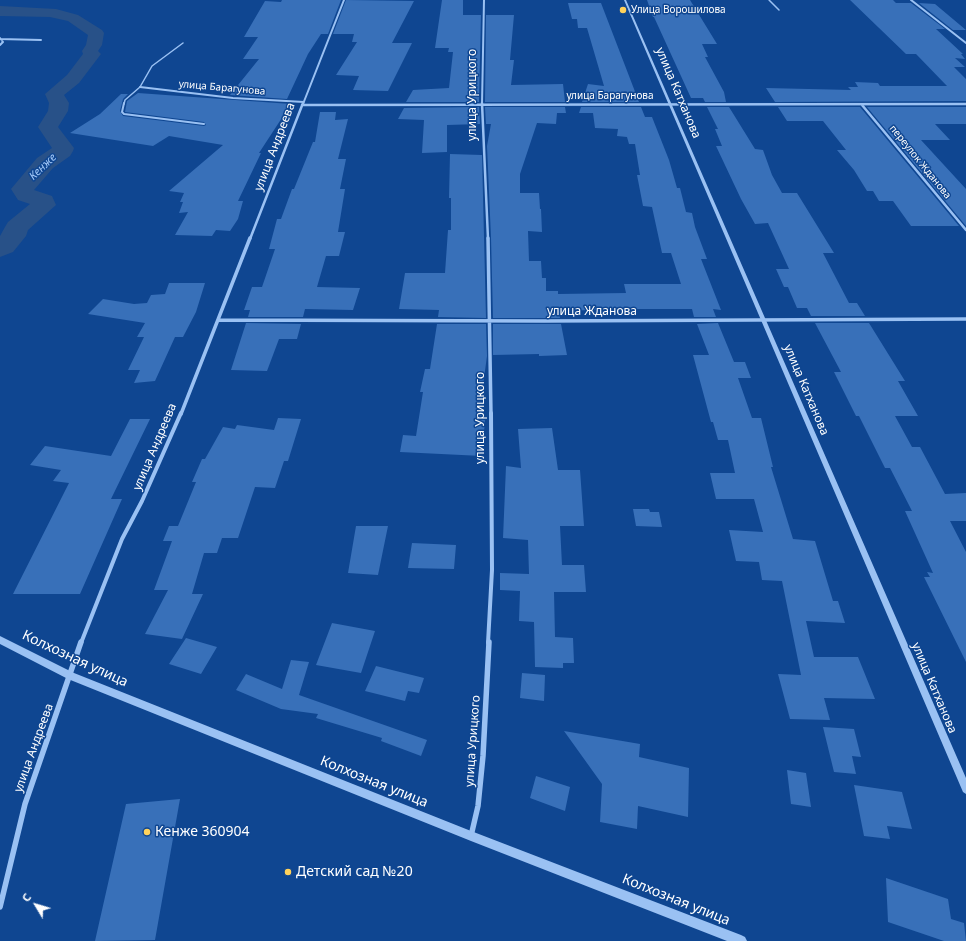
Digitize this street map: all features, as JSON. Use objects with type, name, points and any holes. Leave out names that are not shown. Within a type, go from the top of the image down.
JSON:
[{"type":"street","name":"улица Андреева","points":[[0,907],[25,804],[71,676],[92,612],[122,539],[160,461],[218,320],[344,0]]},
{"type":"street","name":"улица Урицкого","points":[[471,836],[478,806],[482,769],[492,570],[492,400],[488,320],[488,233],[483,146],[484,0]]},
{"type":"street","name":"улица Катханова","points":[[625,0],[672,105],[763,320],[966,789]]},
{"type":"street","points":[[911,0],[966,43]]},
{"type":"street","points":[[0,45],[3,42],[0,39],[41,40]]},
{"type":"street","name":"улица Барагунова","points":[[140,87],[249,100],[303,104],[966,104]]},
{"type":"street","name":"переулок Жданова","points":[[862,105],[966,230]]},
{"type":"street","name":"улица Жданова","points":[[218,320],[966,319]]},
{"type":"street","name":"Колхозная улица","points":[[0,640],[71,676],[471,836],[742,941]]},
{"type":"lane","points":[[769,0],[779,10]]},
{"type":"lane","points":[[183,43],[152,66],[140,87],[126,100],[122,109],[124,114],[204,124]]},
{"type":"building","points":[[282,0],[341,0],[328,34],[321,34],[308,54],[287,99],[230,95],[259,59],[243,59],[258,37],[244,37],[265,1],[281,2]]},
{"type":"building","points":[[346,0],[414,1],[392,43],[412,43],[388,91],[353,90],[359,76],[336,75],[357,42],[352,42],[354,34],[333,34]]},
{"type":"building","points":[[442,0],[463,0],[463,15],[481,15],[479,102],[406,102],[413,90],[449,88],[453,52],[448,52],[449,48],[435,48]]},
{"type":"building","points":[[647,0],[690,0],[717,44],[702,44],[708,57],[705,57],[724,92],[726,102],[705,102],[703,98],[691,98],[653,17]]},
{"type":"building","points":[[850,0],[893,0],[896,3],[911,3],[945,29],[936,29],[963,54],[961,54],[965,59],[955,58],[965,67],[954,67],[966,79],[966,101],[775,102],[766,88],[851,90],[848,87],[858,87],[855,82],[878,83],[880,86],[947,86],[916,54],[906,54]]},
{"type":"building","points":[[568,3],[601,3],[639,102],[582,102],[588,84],[604,86],[587,28],[578,28],[577,19],[572,19]]},
{"type":"building","points":[[919,3],[935,4],[966,30],[953,30]]},
{"type":"building","points":[[486,15],[514,15],[510,60],[514,60],[511,85],[563,84],[565,102],[485,102]]},
{"type":"building","points":[[138,93],[291,104],[259,153],[261,153],[238,201],[243,201],[238,219],[230,231],[216,230],[212,236],[175,235],[188,212],[179,213],[183,202],[180,202],[184,193],[169,191],[223,145],[169,136],[153,146],[70,133],[100,114],[121,94],[128,94],[123,99],[120,111],[123,116],[204,126],[206,125],[204,122],[125,112],[127,101]]},
{"type":"building","points":[[479,107],[480,124],[447,125],[447,152],[422,153],[424,120],[398,119],[404,108]]},
{"type":"building","points":[[485,107],[565,107],[566,113],[557,113],[556,124],[537,123],[520,174],[520,193],[539,193],[541,209],[542,232],[528,231],[529,261],[541,261],[542,278],[546,278],[546,291],[558,291],[558,294],[626,293],[624,284],[681,284],[671,253],[662,253],[652,207],[643,206],[637,175],[640,175],[635,144],[629,144],[627,137],[617,136],[618,129],[595,128],[593,113],[579,113],[581,107],[641,107],[645,117],[652,117],[669,160],[677,188],[680,188],[686,212],[692,213],[695,227],[707,259],[701,259],[721,310],[713,309],[716,317],[694,317],[692,309],[626,309],[559,311],[560,318],[493,318],[487,146],[491,124],[486,124]]},
{"type":"building","points":[[707,107],[729,107],[755,149],[763,150],[772,175],[782,193],[797,193],[834,253],[823,253],[849,303],[857,303],[865,316],[811,316],[807,308],[797,308],[788,287],[784,287],[776,269],[789,269],[768,223],[755,224],[741,199],[716,146],[722,146],[715,129],[718,129]]},
{"type":"building","points":[[778,107],[860,107],[959,226],[911,226],[893,201],[879,201],[873,191],[867,191],[854,170],[837,150],[846,150],[823,121],[787,121]]},
{"type":"building","points":[[867,107],[966,107],[966,124],[935,124],[950,140],[921,140],[966,189],[966,226]]},
{"type":"building","points":[[320,112],[336,112],[335,120],[348,119],[338,159],[346,159],[340,189],[345,189],[338,232],[345,232],[339,256],[326,256],[317,287],[360,288],[353,310],[305,309],[303,317],[248,317],[250,310],[244,310],[252,287],[262,287],[275,249],[269,249],[277,219],[281,219],[292,189],[294,189],[313,142],[315,142]]},
{"type":"building","points":[[450,154],[482,155],[486,318],[438,317],[439,310],[399,309],[405,273],[445,273],[448,230],[451,230],[451,198],[449,198]]},
{"type":"building","points":[[169,283],[205,283],[196,312],[183,337],[175,337],[155,381],[134,383],[140,370],[128,370],[144,337],[137,337],[145,323],[88,314],[103,299],[134,304],[147,303],[151,295],[165,294]]},
{"type":"building","points":[[246,323],[301,324],[297,339],[279,339],[267,371],[231,370]]},
{"type":"building","points":[[718,323],[734,362],[745,362],[751,378],[738,378],[752,418],[761,418],[773,467],[771,467],[793,539],[815,541],[833,601],[838,601],[845,623],[806,621],[814,657],[858,657],[875,699],[824,698],[830,720],[790,719],[778,674],[801,675],[782,581],[762,580],[759,562],[736,561],[729,530],[763,532],[754,499],[716,499],[710,473],[735,473],[728,440],[718,440],[713,422],[711,422],[693,355],[709,355],[697,324]]},
{"type":"building","points":[[815,323],[869,323],[905,381],[898,381],[918,416],[895,416],[912,447],[920,447],[945,494],[966,493],[966,521],[950,521],[966,552],[966,662],[924,577],[930,577],[927,572],[933,573],[905,511],[912,511],[890,468],[885,468],[859,416],[856,416],[834,372],[841,372]]},
{"type":"building","points":[[437,324],[486,324],[487,356],[482,393],[485,393],[483,420],[485,420],[482,456],[400,452],[403,435],[416,436],[423,392],[420,392],[425,369],[430,369]]},
{"type":"building","points":[[493,324],[561,324],[567,355],[493,355]]},
{"type":"building","points":[[278,418],[301,419],[288,461],[284,461],[275,488],[255,487],[238,538],[222,538],[217,553],[204,553],[192,594],[203,594],[182,639],[145,634],[168,590],[154,590],[172,541],[163,541],[169,526],[178,526],[196,482],[192,482],[202,459],[205,459],[223,427],[235,429],[237,425],[274,430]]},
{"type":"building","points":[[130,419],[150,419],[111,499],[122,499],[80,594],[13,594],[69,483],[53,481],[61,470],[30,465],[45,446],[111,456]]},
{"type":"building","points":[[552,428],[558,470],[580,470],[584,526],[560,526],[562,565],[584,565],[586,592],[554,592],[555,637],[573,638],[574,663],[563,663],[563,668],[535,667],[534,622],[519,621],[520,591],[500,590],[500,573],[529,574],[528,540],[503,538],[506,466],[521,468],[518,429]]},
{"type":"building","points":[[633,509],[649,509],[650,512],[659,512],[662,527],[636,526]]},
{"type":"building","points":[[356,526],[388,526],[378,575],[348,573]]},
{"type":"building","points":[[412,543],[456,545],[454,569],[408,568]]},
{"type":"building","points":[[332,623],[375,631],[361,673],[316,665]]},
{"type":"building","points":[[186,638],[217,647],[201,674],[169,664]]},
{"type":"building","points":[[291,660],[309,662],[299,695],[427,740],[421,756],[381,741],[382,738],[316,718],[318,714],[281,709],[236,690],[246,674],[282,689]]},
{"type":"building","points":[[376,666],[424,678],[419,693],[408,691],[405,701],[365,691]]},
{"type":"building","points":[[522,673],[545,675],[544,701],[520,698]]},
{"type":"building","points":[[823,727],[854,729],[861,757],[852,756],[856,774],[834,772]]},
{"type":"building","points":[[564,731],[640,744],[639,757],[689,768],[688,817],[638,806],[637,829],[600,822],[602,784]]},
{"type":"building","points":[[787,770],[806,773],[811,807],[791,804]]},
{"type":"building","points":[[536,776],[570,787],[565,811],[530,798]]},
{"type":"building","points":[[854,785],[902,792],[912,829],[887,826],[890,839],[864,836]]},
{"type":"building","points":[[180,799],[155,940],[95,941],[126,804]]},
{"type":"building","points":[[886,878],[948,899],[951,919],[964,923],[966,941],[944,941],[888,922]]},
{"type":"waterway","name":"Кенже","points":[[0,11],[51,12],[73,18],[96,33],[94,45],[90,51],[92,54],[73,79],[54,94],[59,103],[58,111],[54,120],[48,127],[63,148],[62,151],[45,163],[22,189],[26,195],[44,201],[44,205],[17,227],[14,236],[4,247],[0,249]]},
{"type":"place","name":"Улица Ворошилова","points":[[623,10]]},
{"type":"place","name":"Кенже 360904","points":[[147,832]]},
{"type":"place","name":"Детский сад №20","points":[[288,872]]}]
